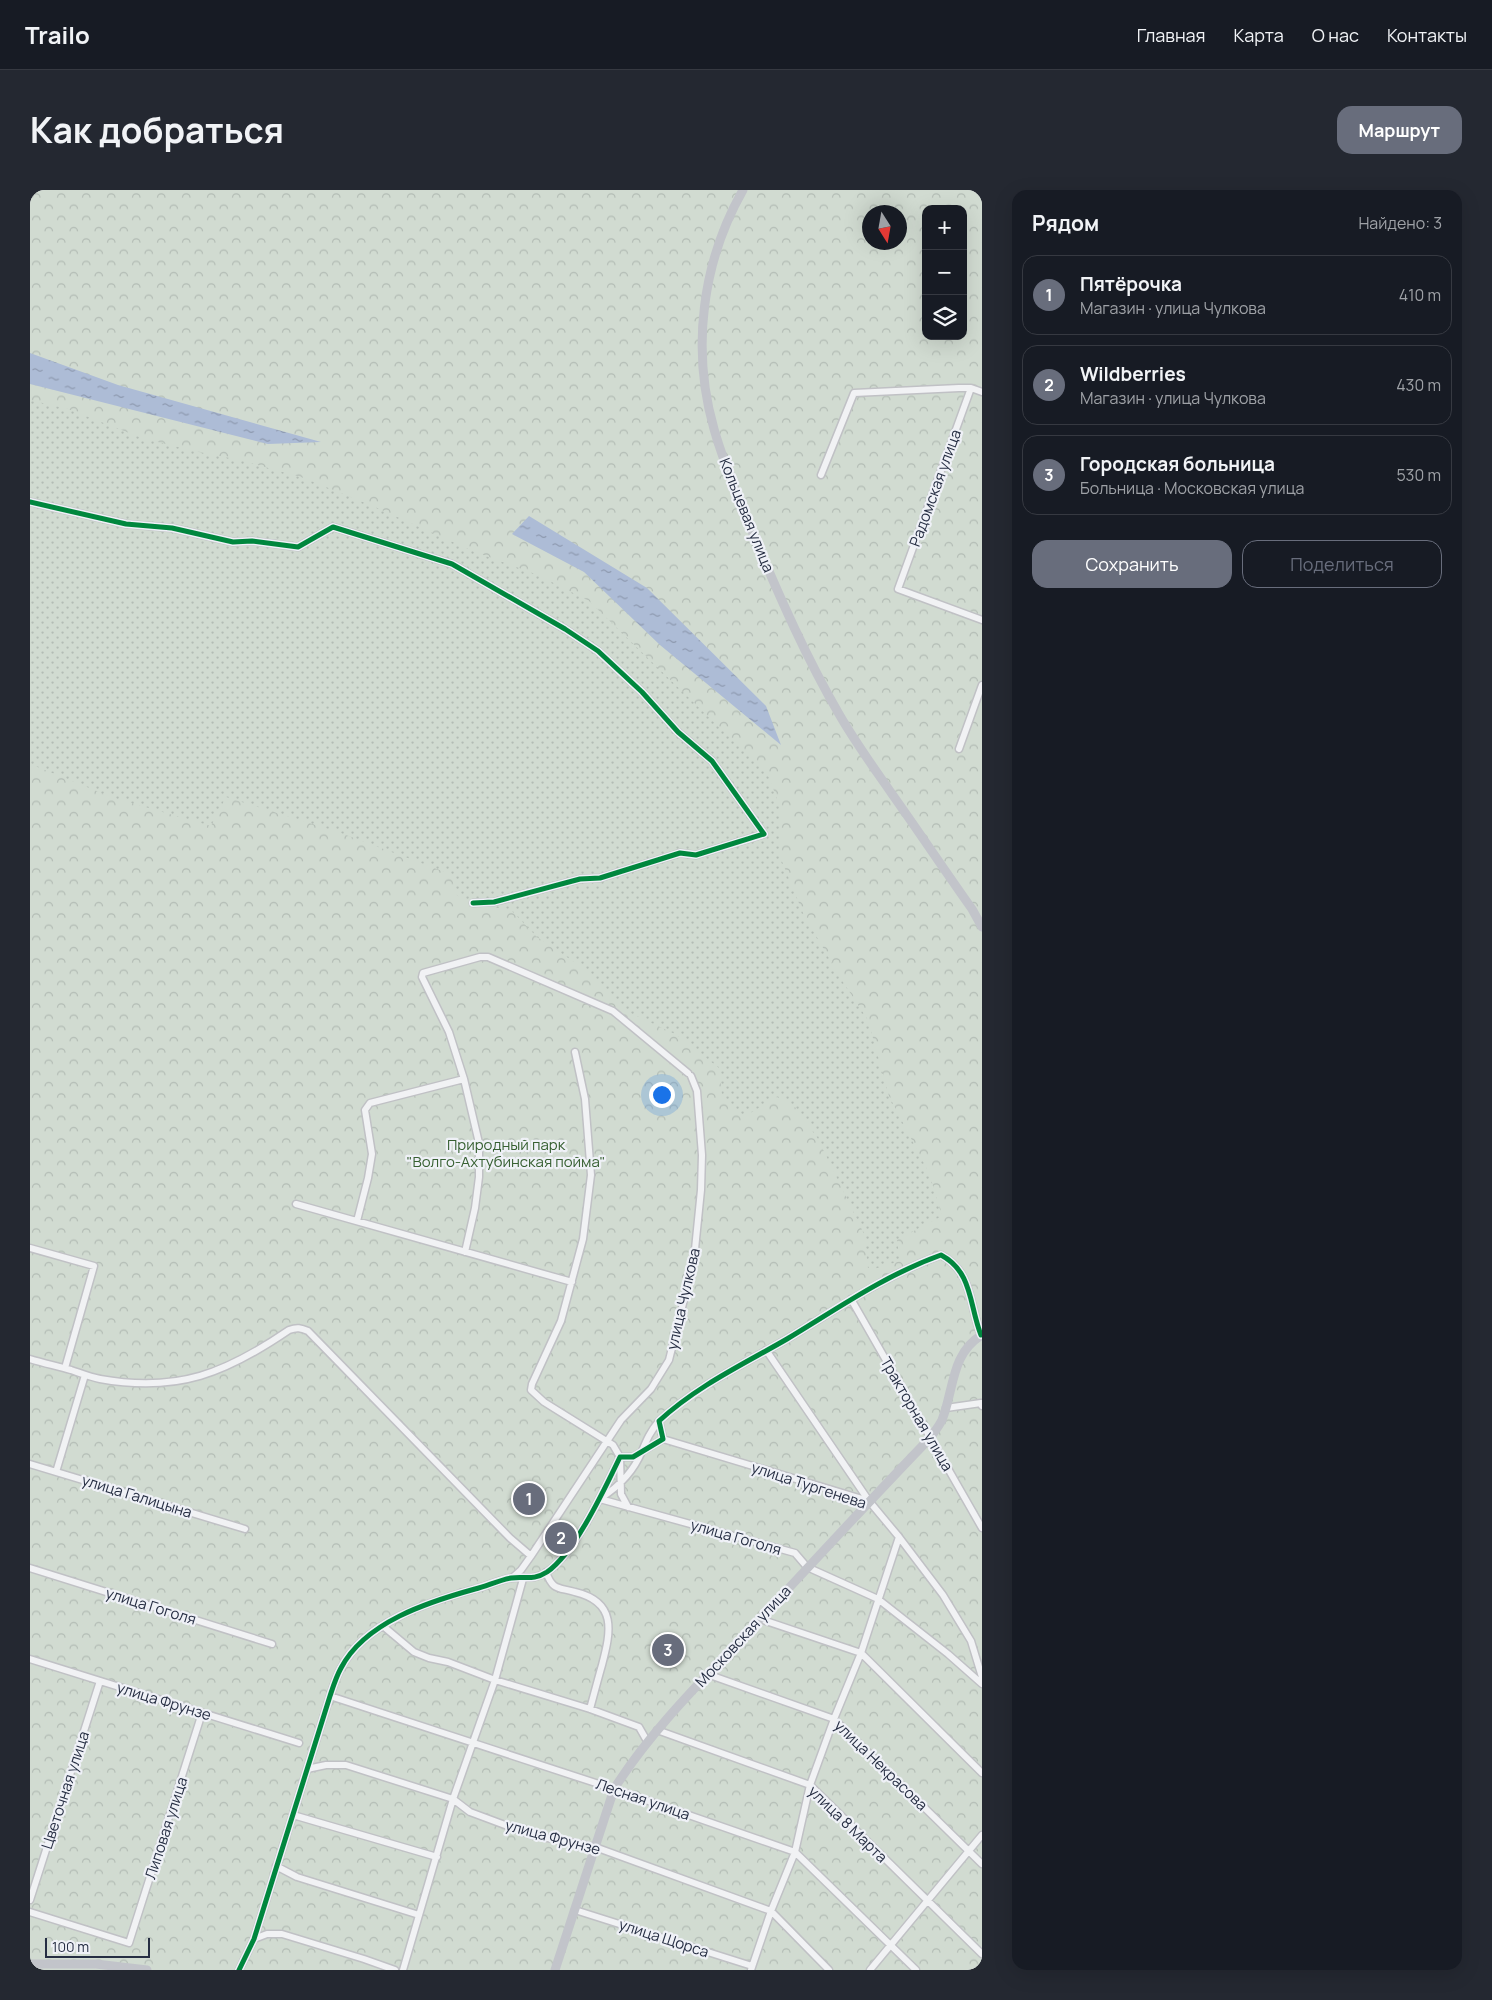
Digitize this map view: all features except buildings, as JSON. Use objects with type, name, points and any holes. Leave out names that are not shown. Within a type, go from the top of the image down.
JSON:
[{"type":"street","name":"Кольцевая улица","points":[[743,190],[722,232],[711,266],[705,295],[702,338],[704,378],[714,428],[731,481],[816,674],[840,716],[972,909],[982,927]]},
{"type":"street","points":[[821,475],[854,394],[971,388],[982,392]]},
{"type":"street","name":"Радомская улица","points":[[971,388],[898,589],[982,620]]},
{"type":"street","points":[[30,502],[126,524],[172,528],[233,542],[252,541],[298,547],[333,528],[452,564],[565,629],[598,651],[642,692],[678,732],[712,761],[764,834],[696,855],[680,853],[600,878],[580,879],[494,902],[473,903]]},
{"type":"street","points":[[959,749],[982,685]]},
{"type":"street","name":"улица Чулкова","points":[[464,1079],[452,1040],[422,977],[422,973],[471,960],[488,958],[613,1011],[689,1075],[697,1091],[702,1155],[694,1259],[669,1360],[652,1389],[621,1420],[531,1556],[521,1570],[512,1578]]},
{"type":"street","points":[[574,1052],[585,1099],[591,1175],[583,1239],[561,1322],[532,1382],[531,1390],[544,1402],[613,1445],[620,1458],[621,1494],[628,1507]]},
{"type":"street","points":[[357,1221],[372,1154],[365,1110],[370,1103],[464,1079],[479,1143],[479,1177],[475,1208],[465,1252]]},
{"type":"street","points":[[296,1204],[572,1282]]},
{"type":"street","points":[[30,1248],[94,1266],[65,1368]]},
{"type":"street","points":[[600,1499],[620,1484],[641,1452],[644,1441],[659,1421],[687,1396],[888,1278],[940,1255],[950,1260],[965,1276],[982,1335]]},
{"type":"street","name":"Тракторная улица","points":[[851,1299],[982,1528]]},
{"type":"street","points":[[30,1359],[98,1379],[128,1383],[178,1381],[229,1366],[256,1353],[295,1328],[308,1331],[510,1538],[531,1556]]},
{"type":"street","name":"Московская улица","points":[[557,1969],[614,1789],[648,1741],[707,1674],[931,1437],[941,1423],[962,1352],[970,1343],[982,1335]]},
{"type":"street","points":[[766,1350],[869,1501]]},
{"type":"street","points":[[56,1472],[85,1375]]},
{"type":"street","points":[[946,1408],[980,1403],[982,1406]]},
{"type":"street","points":[[620,1458],[633,1457],[662,1439],[659,1421]]},
{"type":"street","name":"улица Тургенева","points":[[662,1439],[869,1501],[943,1595],[971,1642],[982,1677]]},
{"type":"street","points":[[239,1970],[254,1939],[330,1696],[341,1667],[359,1644],[407,1611],[438,1599],[512,1578],[535,1578],[546,1572],[565,1554],[600,1499],[620,1458]]},
{"type":"street","name":"улица Галицына","points":[[30,1464],[245,1529]]},
{"type":"street","name":"улица Гоголя","points":[[600,1499],[794,1553],[807,1567],[878,1599],[948,1654],[982,1684]]},
{"type":"street","points":[[752,1968],[771,1911],[795,1852],[810,1786],[834,1719],[861,1653],[899,1537]]},
{"type":"street","name":"улица Гоголя","points":[[30,1568],[272,1644]]},
{"type":"street","points":[[546,1572],[550,1582],[555,1587],[586,1595],[597,1600],[607,1615],[609,1638],[590,1709]]},
{"type":"street","points":[[403,1970],[454,1799],[495,1680],[523,1579]]},
{"type":"street","points":[[760,1619],[861,1653],[982,1773]]},
{"type":"street","points":[[383,1626],[414,1652],[495,1680],[590,1709],[639,1727],[648,1741]]},
{"type":"street","name":"улица Фрунзе","points":[[30,1659],[299,1743]]},
{"type":"street","name":"улица Некрасова","points":[[707,1674],[834,1719],[982,1864]]},
{"type":"street","name":"Цветочная улица","points":[[30,1900],[100,1680]]},
{"type":"street","name":"Лесная улица","points":[[330,1696],[474,1742],[795,1852],[916,1970]]},
{"type":"street","name":"Липовая улица","points":[[30,1912],[129,1943],[202,1713]]},
{"type":"street","name":"улица 8 Марта","points":[[657,1730],[810,1786],[982,1954]]},
{"type":"street","name":"улица Фрунзе","points":[[307,1769],[326,1765],[346,1765],[454,1799],[470,1812],[532,1835],[595,1847],[771,1911]]},
{"type":"street","points":[[293,1815],[436,1857]]},
{"type":"street","points":[[870,1970],[982,1835]]},
{"type":"street","points":[[276,1866],[297,1877],[419,1915]]},
{"type":"street","name":"улица Щорса","points":[[575,1910],[752,1968]]},
{"type":"street","points":[[771,1911],[829,1970]]},
{"type":"street","points":[[254,1939],[267,1934],[282,1934],[395,1970]]},
{"type":"street","points":[[34,1970],[63,1963]]},
{"type":"street","points":[[30,1964],[96,1964],[147,1970]]},
{"type":"green space","name":"Природный парк \"Волго-Ахтубинская пойма\"","points":[[30,190],[982,190],[982,1970],[30,1970]]},
{"type":"green space","points":[[30,400],[68,409],[142,438],[240,460],[304,478],[375,507],[475,552],[538,575],[589,601],[749,756],[766,770],[781,809],[781,859],[803,913],[841,979],[868,1020],[889,1096],[929,1173],[942,1216],[897,1240],[900,1261],[874,1269],[868,1268],[864,1234],[818,1139],[796,1108],[777,1097],[742,1118],[722,1096],[719,1068],[675,1034],[628,1012],[583,968],[537,937],[510,909],[468,905],[456,894],[453,875],[338,832],[226,797],[211,826],[114,798],[30,764]]},
{"type":"water","points":[[30,353],[118,385],[321,442],[268,444],[30,384]]},
{"type":"water","points":[[529,516],[647,588],[766,706],[781,745],[660,645],[584,572],[512,534]]},
{"type":"cycle path","points":[[30,502],[126,524],[172,528],[233,542],[252,541],[298,547],[333,527],[452,564],[565,629],[598,651],[642,692],[678,732],[712,761],[764,834],[696,855],[680,853],[600,878],[580,879],[494,902],[473,903]]},
{"type":"cycle path","points":[[239,1970],[254,1939],[335,1682],[341,1668],[365,1638],[399,1616],[438,1600],[506,1579],[533,1577],[547,1572],[558,1563],[578,1535],[598,1502],[620,1457],[633,1457],[663,1439],[659,1421],[674,1408],[720,1377],[900,1272],[941,1255],[951,1262],[965,1280],[981,1335]]},
{"type":"place","name":"Пятёрочка","points":[[529,1499]]},
{"type":"place","name":"Wildberries","points":[[561,1538]]},
{"type":"place","name":"Городская больница","points":[[668,1650]]}]
